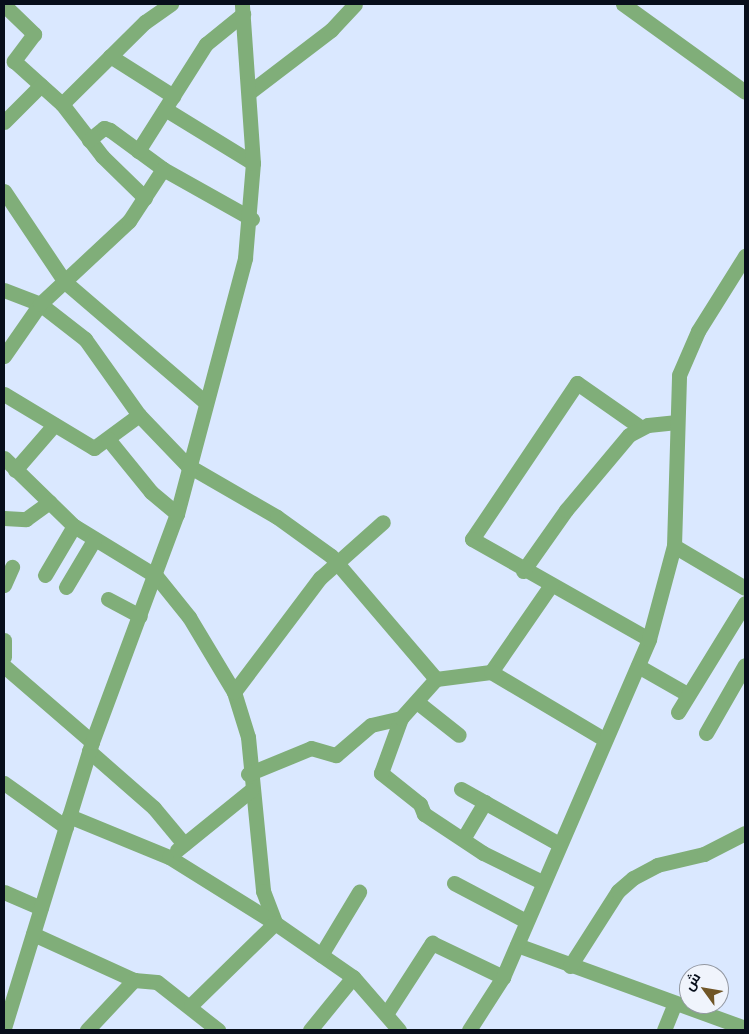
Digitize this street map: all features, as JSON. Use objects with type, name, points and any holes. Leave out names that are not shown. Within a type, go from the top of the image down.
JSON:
[{"type":"street","points":[[62,104],[110,56],[171,4]]},
{"type":"street","points":[[251,92],[332,30],[355,4]]},
{"type":"street","points":[[623,4],[745,92]]},
{"type":"street","points":[[4,5],[34,34],[14,61],[62,104],[89,140],[145,198]]},
{"type":"street","points":[[4,1028],[90,746],[156,576],[177,514],[187,465],[204,401],[245,258],[252,219],[253,163],[251,92],[242,9]]},
{"type":"street","points":[[138,151],[216,32],[242,9]]},
{"type":"street","points":[[110,56],[173,96]]},
{"type":"street","points":[[4,122],[42,85]]},
{"type":"street","points":[[165,109],[253,163]]},
{"type":"street","points":[[89,140],[106,129],[163,169],[252,219]]},
{"type":"street","points":[[4,356],[40,304],[129,221],[163,169]]},
{"type":"street","points":[[4,191],[65,282],[204,401]]},
{"type":"street","points":[[469,1030],[503,977],[604,739],[650,639],[674,546],[679,375],[687,352],[745,256]]},
{"type":"street","points":[[4,290],[40,304],[84,339],[139,415],[187,465],[277,517],[337,563],[436,678]]},
{"type":"street","points":[[640,427],[577,383],[472,539],[523,571],[650,639]]},
{"type":"street","points":[[4,394],[89,447],[108,439],[139,415]]},
{"type":"street","points":[[523,571],[566,510],[618,447],[640,427],[677,422]]},
{"type":"street","points":[[15,470],[54,426]]},
{"type":"street","points":[[108,439],[151,492],[177,514]]},
{"type":"street","points":[[4,458],[74,526],[94,540],[156,576],[189,617],[234,692],[248,737],[248,774],[263,891],[275,923]]},
{"type":"street","points":[[4,518],[26,519],[49,502]]},
{"type":"street","points":[[234,692],[296,608],[337,563],[383,522]]},
{"type":"street","points":[[44,575],[74,526]]},
{"type":"street","points":[[66,587],[94,540]]},
{"type":"street","points":[[674,546],[745,588]]},
{"type":"street","points":[[4,586],[12,567]]},
{"type":"street","points":[[490,672],[551,585]]},
{"type":"street","points":[[108,599],[140,616]]},
{"type":"street","points":[[678,712],[687,694],[745,603]]},
{"type":"street","points":[[4,640],[4,657]]},
{"type":"street","points":[[706,733],[745,665]]},
{"type":"street","points":[[4,666],[154,808],[184,844]]},
{"type":"street","points":[[638,666],[687,694]]},
{"type":"street","points":[[542,882],[424,814],[420,804],[382,774],[401,718],[417,702],[436,678],[490,672],[604,739]]},
{"type":"street","points":[[417,702],[459,735]]},
{"type":"street","points":[[248,774],[312,748],[336,755],[371,725],[401,718]]},
{"type":"street","points":[[4,783],[67,822],[169,857],[275,923],[353,977],[399,1030]]},
{"type":"street","points":[[461,789],[559,844]]},
{"type":"street","points":[[169,857],[251,790]]},
{"type":"street","points":[[463,838],[485,802]]},
{"type":"street","points":[[570,966],[618,891],[632,878],[657,865],[704,854],[745,834]]},
{"type":"street","points":[[454,883],[526,921]]},
{"type":"street","points":[[4,892],[41,908]]},
{"type":"street","points":[[321,955],[359,892]]},
{"type":"street","points":[[191,1004],[275,923]]},
{"type":"street","points":[[33,934],[134,980],[157,982],[191,1004],[218,1030]]},
{"type":"street","points":[[386,1014],[432,943],[503,977]]},
{"type":"street","points":[[517,944],[674,1005],[716,1014],[745,1028]]},
{"type":"street","points":[[310,1030],[353,977]]},
{"type":"street","points":[[87,1030],[134,980]]},
{"type":"street","points":[[664,1030],[674,1005]]}]
